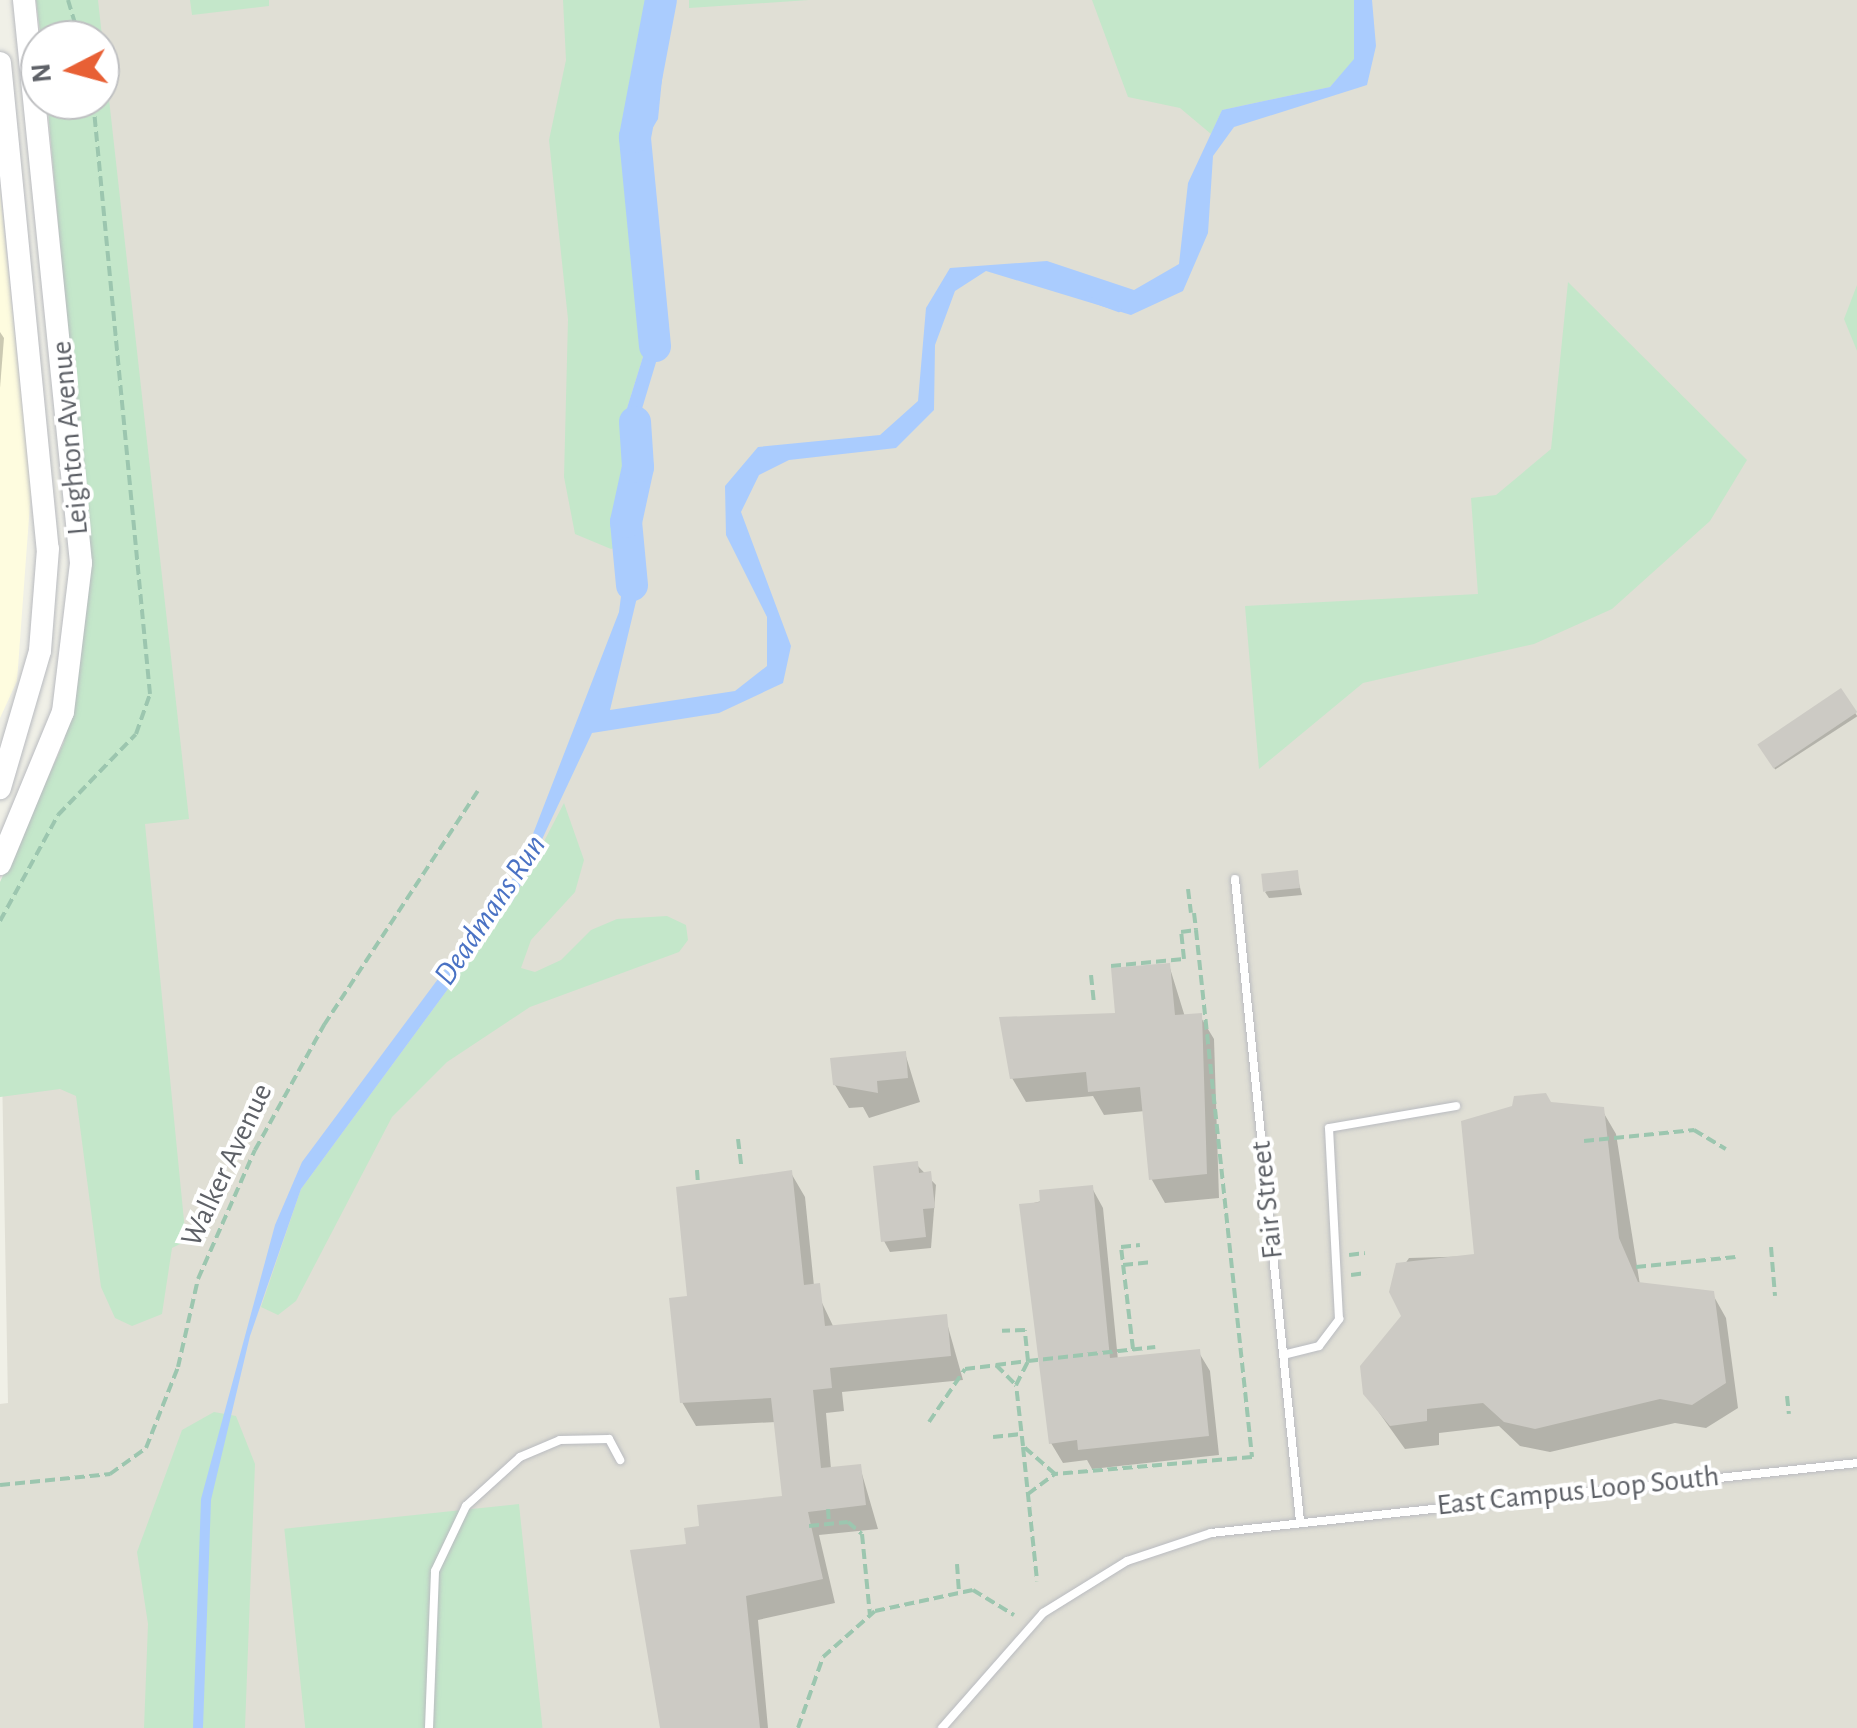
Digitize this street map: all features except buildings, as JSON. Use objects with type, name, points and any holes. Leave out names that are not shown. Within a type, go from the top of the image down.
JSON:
[{"type":"main road","name":"Leighton Avenue","points":[[0,864],[63,712],[81,563],[24,0]]},
{"type":"main road","name":"Leighton Avenue","points":[[0,63],[5,165],[48,549],[40,651],[0,788]]},
{"type":"lane","name":"Fair Street","points":[[1235,879],[1300,1520]]},
{"type":"lane","points":[[1283,1355],[1319,1346],[1339,1319],[1329,1128],[1456,1106]]},
{"type":"lane","points":[[429,1728],[436,1571],[466,1506],[520,1457],[560,1440],[609,1439],[620,1460]]},
{"type":"lane","name":"East Campus Loop South","points":[[942,1728],[1010,1643],[1103,1574],[1211,1533],[1300,1520],[1857,1463]]},
{"type":"path","points":[[0,921],[58,815],[136,734],[150,694],[96,120]]},
{"type":"path","name":"Walker Avenue","points":[[0,1484],[110,1474],[146,1448],[178,1368],[198,1279],[255,1150],[478,791]]},
{"type":"path","points":[[1028,1494],[1055,1474],[1252,1457],[1196,930],[1188,889]]},
{"type":"path","points":[[1110,966],[1184,959],[1182,932],[1196,930]]},
{"type":"path","points":[[1091,976],[1094,1005]]},
{"type":"path","points":[[1584,1140],[1694,1130],[1726,1149]]},
{"type":"path","points":[[738,1139],[742,1166]]},
{"type":"path","points":[[697,1170],[698,1184]]},
{"type":"path","points":[[1132,1350],[1122,1247],[1140,1244]]},
{"type":"path","points":[[1771,1247],[1775,1296]]},
{"type":"path","points":[[1636,1267],[1736,1257]]},
{"type":"path","points":[[1124,1265],[1150,1262]]},
{"type":"path","points":[[1002,1331],[1025,1330],[1028,1362],[1016,1385],[1037,1581]]},
{"type":"path","points":[[928,1422],[965,1370],[1155,1347]]},
{"type":"path","points":[[996,1365],[1016,1385]]},
{"type":"path","points":[[1787,1396],[1789,1414]]},
{"type":"path","points":[[992,1438],[1022,1434]]},
{"type":"path","points":[[1023,1446],[1055,1474]]},
{"type":"path","points":[[828,1509],[829,1524]]},
{"type":"path","points":[[809,1526],[848,1522],[862,1534],[870,1615]]},
{"type":"path","points":[[958,1564],[959,1590]]},
{"type":"path","points":[[798,1728],[823,1657],[870,1615],[959,1590],[985,1594],[1014,1615]]},
{"type":"shaded area","points":[[94,0],[1857,0],[1857,1728],[0,1728],[0,1404],[8,1403],[0,959],[135,844],[100,120],[120,120],[120,20],[95,20]]},
{"type":"shaded area","points":[[0,192],[31,490],[17,681],[0,718]]},
{"type":"green space","points":[[36,0],[98,0],[100,20],[38,20]]},
{"type":"green space","points":[[190,0],[269,0],[269,6],[192,15]]},
{"type":"green space","points":[[563,0],[655,0],[644,77],[651,104],[626,151],[651,331],[623,421],[628,543],[611,549],[575,534],[564,477],[568,319],[549,140],[566,60]]},
{"type":"green space","points":[[689,0],[809,0],[689,8]]},
{"type":"green space","points":[[1092,0],[1354,0],[1354,60],[1330,87],[1222,110],[1211,134],[1180,108],[1128,97]]},
{"type":"green space","points":[[49,120],[111,120],[189,819],[145,824],[186,1241],[172,1248],[162,1314],[132,1326],[115,1318],[101,1287],[76,1096],[60,1089],[0,1097],[0,882],[64,742],[90,580]]},
{"type":"green space","points":[[1568,282],[1747,460],[1710,521],[1612,609],[1534,644],[1363,683],[1259,769],[1245,606],[1478,594],[1471,498],[1496,495],[1551,449]]},
{"type":"green space","points":[[1857,285],[1857,351],[1844,319]]},
{"type":"green space","points":[[564,803],[584,860],[575,892],[531,940],[521,968],[535,972],[561,960],[591,930],[617,919],[667,916],[686,925],[688,940],[679,952],[530,1007],[447,1062],[392,1117],[296,1301],[278,1315],[261,1307],[301,1189],[514,899]]},
{"type":"green space","points":[[214,1412],[236,1416],[255,1464],[245,1728],[144,1728],[148,1624],[137,1552],[182,1430]]},
{"type":"green space","points":[[519,1504],[543,1728],[305,1728],[284,1529]]},
{"type":"water","points":[[655,0],[670,0],[658,119],[640,149],[663,339],[638,422],[639,589],[610,710],[735,691],[767,666],[767,617],[726,535],[725,486],[758,447],[880,435],[918,401],[926,308],[950,268],[1047,261],[1134,290],[1179,264],[1188,183],[1222,110],[1330,87],[1354,59],[1354,0],[1372,0],[1376,46],[1367,85],[1234,127],[1213,156],[1208,233],[1183,291],[1131,315],[986,271],[955,291],[935,345],[934,410],[896,448],[789,460],[759,475],[741,512],[791,646],[783,683],[719,713],[592,733],[514,899],[301,1189],[250,1336],[211,1500],[203,1728],[193,1728],[201,1499],[275,1225],[302,1162],[519,870],[619,612],[628,541],[623,421],[651,331],[626,151],[651,104],[644,77]]},
{"type":"waterway","name":"Deadmans Run","points":[[655,346],[635,137],[661,0]]},
{"type":"waterway","points":[[1077,294],[1118,309]]},
{"type":"waterway","name":"Deadmans Run","points":[[632,585],[626,522],[638,467],[635,422]]}]
